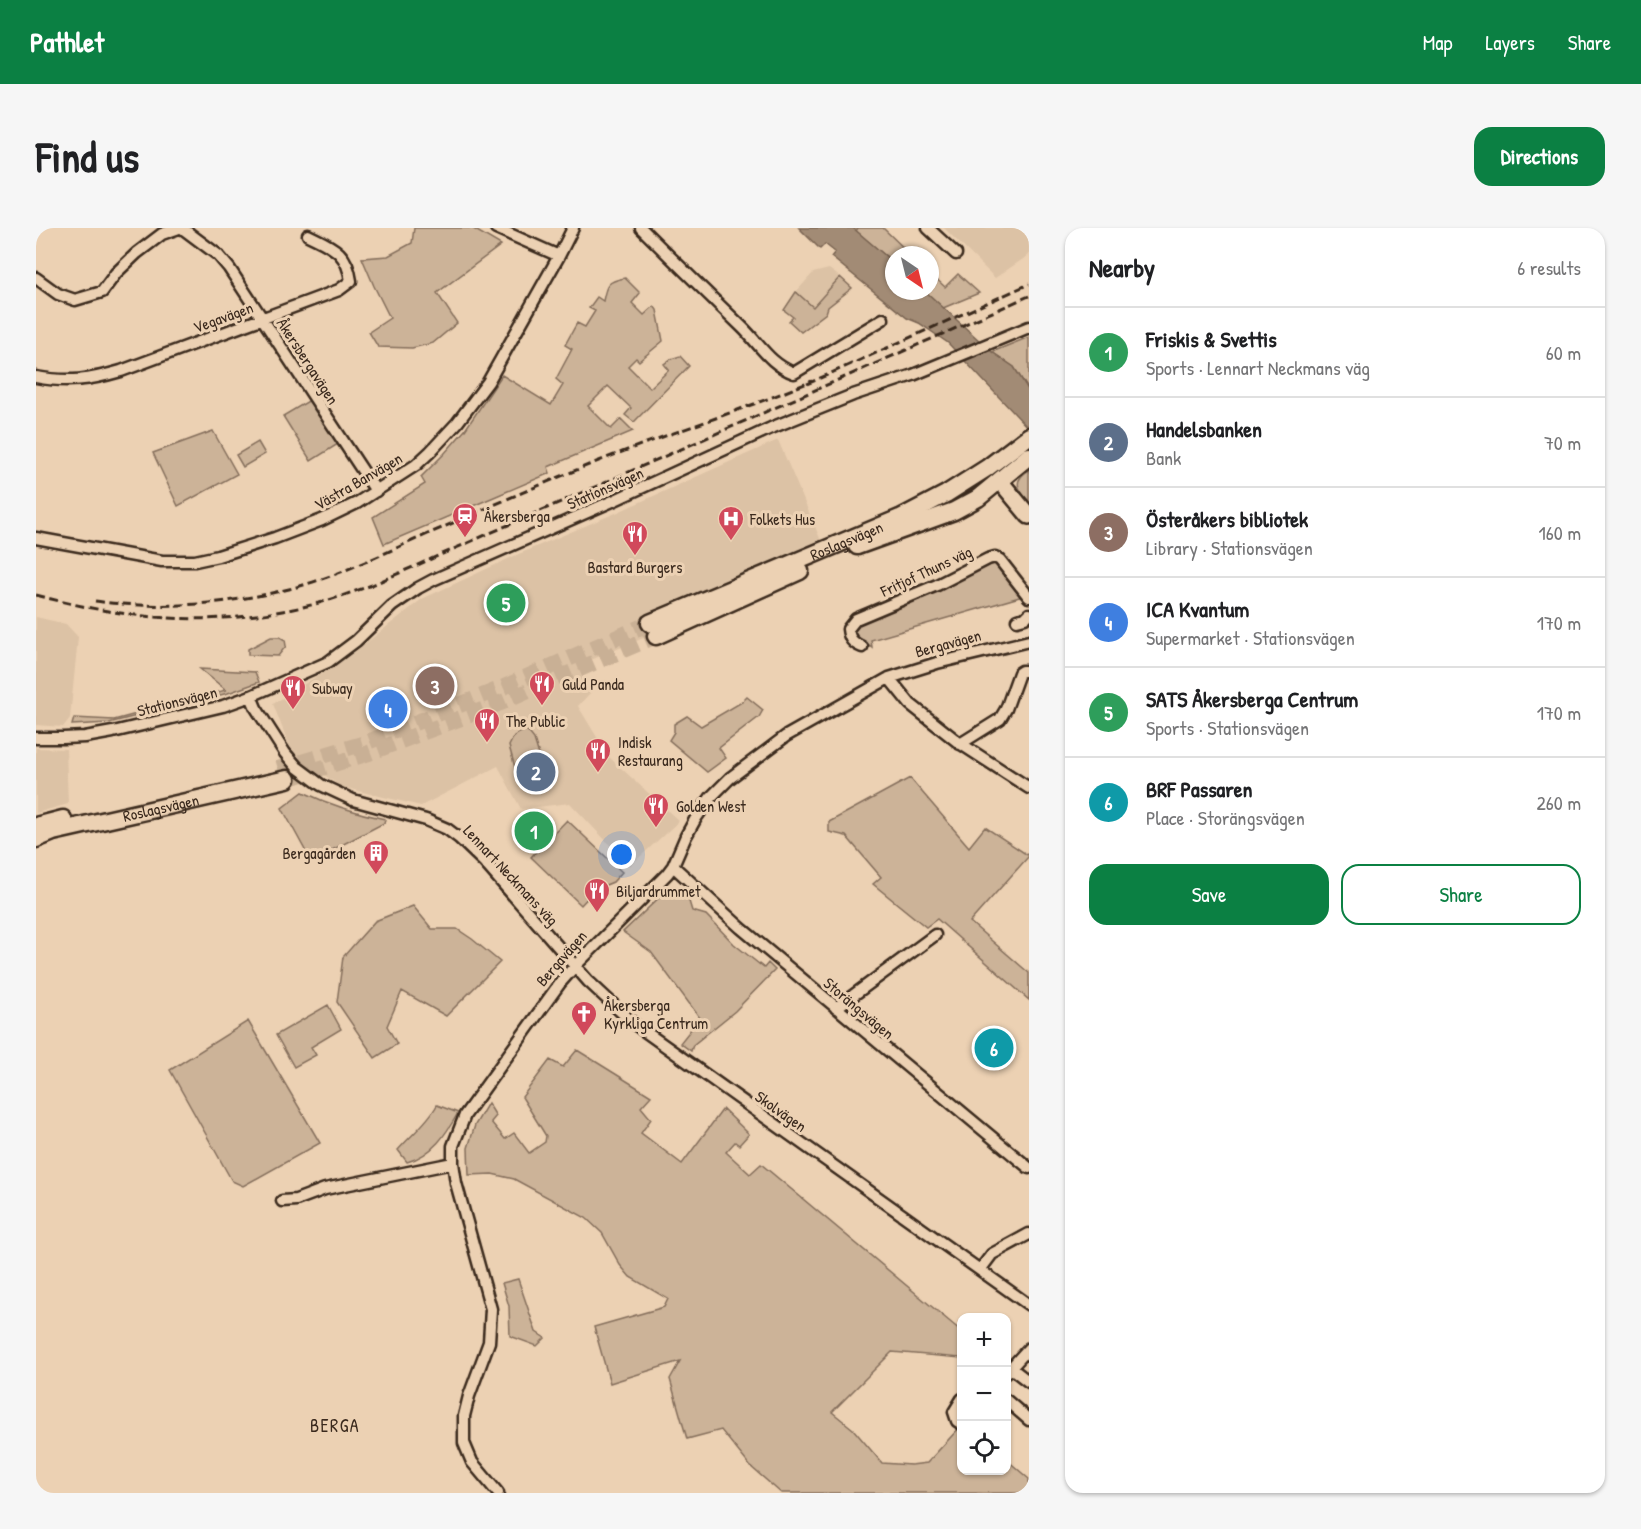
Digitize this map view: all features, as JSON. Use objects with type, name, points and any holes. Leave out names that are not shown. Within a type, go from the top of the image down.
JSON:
[{"type":"main road","points":[[1000,481],[1001,470],[1023,450],[1028,436]]},
{"type":"main road","name":"Roslagsvägen","points":[[1028,436],[987,468],[946,494],[900,518],[653,629],[855,547],[954,511],[978,498],[1029,456]]},
{"type":"main road","name":"Roslagsvägen","points":[[36,826],[282,774],[52,832],[36,839]]},
{"type":"street","points":[[36,278],[58,294],[75,300],[102,292],[116,273],[137,253],[162,234],[181,228]]},
{"type":"street","name":"Åkersbergavägen","points":[[181,228],[218,255],[229,268],[375,491]]},
{"type":"street","points":[[496,228],[559,256]]},
{"type":"street","name":"Västra Banvägen","points":[[36,538],[162,561],[195,561],[218,556],[303,528],[342,510],[375,491],[416,465],[430,452],[457,423],[488,382],[573,228]]},
{"type":"street","points":[[641,228],[782,369],[794,373],[883,319]]},
{"type":"street","points":[[928,228],[956,254]]},
{"type":"street","name":"Vegavägen","points":[[36,377],[66,381],[92,379],[149,361],[339,290],[351,281],[348,265],[341,253],[308,235]]},
{"type":"street","name":"Stationsvägen","points":[[36,738],[104,734],[223,706],[251,696],[328,662],[356,641],[392,606],[417,588],[433,580],[771,428],[854,395],[913,375],[1029,327]]},
{"type":"street","points":[[1000,481],[1029,516]]},
{"type":"street","name":"Fritjof Thuns väg","points":[[862,647],[855,644],[849,637],[848,629],[856,619],[938,585],[988,559],[995,557],[1000,560],[1029,597]]},
{"type":"street","points":[[1017,620],[1029,614]]},
{"type":"street","name":"Bergavägen","points":[[498,1493],[472,1462],[464,1443],[464,1416],[469,1395],[489,1342],[491,1309],[453,1163],[453,1146],[465,1115],[560,983],[673,866],[696,818],[711,797],[730,778],[786,736],[889,678],[937,663],[1029,641]]},
{"type":"street","points":[[960,744],[1000,719],[1019,673],[1029,671]]},
{"type":"street","points":[[889,678],[910,704],[960,744],[1029,788]]},
{"type":"street","name":"Lennart Neckmans väg","points":[[251,696],[268,727],[297,767],[321,785],[353,800],[426,820],[453,833],[484,862],[575,966]]},
{"type":"street","name":"Storängsvägen","points":[[673,866],[741,928],[1029,1168]]},
{"type":"street","points":[[836,1008],[935,935]]},
{"type":"street","name":"Skolvägen","points":[[575,966],[633,1023],[1029,1305]]},
{"type":"street","points":[[282,1201],[296,1200],[325,1189],[453,1163]]},
{"type":"street","points":[[980,1270],[992,1254],[1029,1234]]},
{"type":"street","points":[[1011,1369],[1029,1348]]},
{"type":"street","points":[[1011,1372],[1029,1382]]},
{"type":"street","points":[[1011,1404],[1029,1420]]},
{"type":"shaded area","points":[[414,228],[472,228],[501,245],[437,293],[457,323],[433,343],[412,348],[378,347],[369,332],[390,318],[362,258],[388,256],[412,243]]},
{"type":"shaded area","points":[[799,228],[853,228],[885,255],[885,300],[935,300],[992,352],[1014,367],[1029,391],[1029,429],[948,343],[919,323],[907,318],[831,257],[835,252],[825,244],[820,249]]},
{"type":"shaded area","points":[[858,228],[883,228],[902,246],[885,246],[885,255],[856,231]]},
{"type":"shaded area","points":[[944,228],[1029,228],[1029,255],[995,278]]},
{"type":"shaded area","points":[[829,269],[840,277],[813,307],[796,292],[813,273]]},
{"type":"shaded area","points":[[958,274],[979,293],[943,308],[935,300],[939,300],[939,281],[945,287]]},
{"type":"shaded area","points":[[840,277],[852,288],[828,307],[826,313],[801,332],[789,321],[793,317],[784,310],[796,292],[813,307]]},
{"type":"shaded area","points":[[625,278],[640,293],[632,303],[644,315],[654,306],[657,310],[663,341],[639,361],[636,358],[628,366],[650,388],[669,370],[664,364],[671,359],[680,356],[689,366],[634,422],[625,415],[631,408],[608,386],[588,406],[611,429],[621,419],[633,431],[548,467],[550,473],[384,544],[373,517],[425,484],[421,477],[465,430],[502,375],[551,405],[563,385],[556,379],[572,349],[565,345],[577,323],[585,327],[595,311],[589,308],[597,297],[603,301],[608,285]]},
{"type":"shaded area","points":[[1029,337],[1029,391],[1014,367],[992,352]]},
{"type":"shaded area","points":[[310,400],[338,444],[311,461],[283,416]]},
{"type":"shaded area","points":[[213,431],[237,474],[178,506],[153,453]]},
{"type":"shaded area","points":[[778,440],[822,543],[642,623],[646,637],[579,665],[591,692],[578,706],[609,757],[679,821],[630,866],[570,803],[521,809],[498,766],[421,806],[342,787],[300,759],[289,745],[273,704],[352,654],[422,599]]},
{"type":"shaded area","points":[[258,442],[265,454],[243,467],[236,455]]},
{"type":"shaded area","points":[[1029,470],[1029,503],[1020,490],[1018,482]]},
{"type":"shaded area","points":[[993,561],[1001,566],[1023,596],[871,640],[872,647],[865,642],[858,642],[852,633],[853,626]]},
{"type":"shaded area","points":[[36,617],[66,624],[78,637],[70,718],[63,727],[36,725]]},
{"type":"shaded area","points":[[271,637],[280,637],[285,640],[286,646],[278,656],[248,655],[248,649]]},
{"type":"shaded area","points":[[200,669],[255,672],[259,682],[228,693],[109,723],[72,725],[74,718],[114,720],[226,690]]},
{"type":"shaded area","points":[[747,697],[763,710],[759,717],[719,748],[726,758],[707,772],[669,740],[674,732],[674,724],[687,716],[701,726]]},
{"type":"shaded area","points":[[526,729],[534,739],[540,758],[516,771],[509,746],[514,736]]},
{"type":"shaded area","points":[[36,748],[66,749],[68,804],[36,813]]},
{"type":"shaded area","points":[[910,778],[969,847],[985,827],[1029,856],[970,922],[1029,973],[1029,1000],[937,919],[926,927],[873,884],[881,877],[846,836],[829,832],[829,822]]},
{"type":"shaded area","points":[[303,792],[343,808],[385,819],[384,823],[311,861],[282,808]]},
{"type":"shaded area","points":[[567,820],[622,872],[613,882],[596,889],[581,905],[531,857]]},
{"type":"shaded area","points":[[674,888],[688,898],[692,911],[706,915],[734,944],[764,968],[768,963],[775,970],[735,1011],[693,1045],[691,1051],[680,1043],[700,1018],[651,952],[623,932],[666,891]]},
{"type":"shaded area","points":[[413,906],[432,929],[457,929],[500,962],[446,1016],[402,991],[387,1026],[397,1044],[375,1058],[337,1002],[343,957],[375,921]]},
{"type":"shaded area","points":[[328,1005],[341,1029],[311,1047],[316,1055],[294,1067],[276,1035]]},
{"type":"shaded area","points":[[248,1021],[320,1143],[243,1186],[232,1181],[170,1070]]},
{"type":"shaded area","points":[[577,1050],[651,1096],[641,1107],[651,1119],[641,1133],[682,1164],[723,1109],[749,1134],[739,1145],[735,1142],[726,1152],[750,1174],[761,1164],[957,1328],[957,1358],[892,1352],[832,1412],[853,1429],[882,1463],[911,1465],[927,1463],[957,1430],[957,1475],[1011,1475],[1011,1463],[1029,1479],[1029,1493],[781,1493],[750,1466],[721,1430],[687,1439],[670,1379],[680,1361],[610,1383],[594,1327],[664,1307],[668,1299],[630,1277],[620,1265],[602,1233],[586,1218],[514,1179],[492,1174],[469,1175],[468,1148],[475,1125],[488,1103],[496,1116],[491,1122],[505,1139],[514,1133],[529,1153],[545,1142],[546,1136],[522,1097],[550,1060],[563,1067]]},
{"type":"shaded area","points":[[437,1105],[458,1113],[438,1143],[416,1159],[407,1162],[398,1150],[424,1123]]},
{"type":"shaded area","points":[[518,1279],[536,1332],[545,1338],[537,1346],[510,1336],[509,1306],[502,1283]]},
{"type":"tunnel","points":[[278,769],[365,743],[497,690],[650,623]]},
{"type":"tunnel","points":[[287,779],[369,753],[503,702],[656,636]]},
{"type":"railway","points":[[807,384],[1029,284]]},
{"type":"railway","points":[[36,595],[71,604],[137,615],[203,619],[271,613],[323,602],[372,585],[1029,296]]},
{"type":"railway","points":[[95,601],[144,605],[192,604],[241,599],[304,585],[361,564],[604,459],[812,381]]},
{"type":"place","name":"Åkersberga","points":[[465,539]]},
{"type":"place","name":"Folkets Hus","points":[[731,542]]},
{"type":"place","name":"Bastard Burgers","points":[[635,557]]},
{"type":"place","name":"SATS Åkersberga Centrum","points":[[506,603]]},
{"type":"place","name":"Österåkers bibliotek","points":[[435,686]]},
{"type":"place","name":"Guld Panda","points":[[542,707]]},
{"type":"place","name":"ICA Kvantum","points":[[388,709]]},
{"type":"place","name":"Subway","points":[[293,711]]},
{"type":"place","name":"The Public","points":[[487,744]]},
{"type":"place","name":"Handelsbanken","points":[[536,772]]},
{"type":"place","name":"Indisk Restaurang","points":[[598,774]]},
{"type":"place","name":"Golden West","points":[[656,829]]},
{"type":"place","name":"Friskis & Svettis","points":[[534,831]]},
{"type":"place","name":"Bergagården","points":[[376,876]]},
{"type":"place","name":"Biljardrummet","points":[[597,914]]},
{"type":"place","name":"Åkersberga Kyrkliga Centrum","points":[[584,1037]]},
{"type":"place","name":"BRF Passaren","points":[[994,1048]]},
{"type":"district","name":"BERGA","points":[[335,1426]]}]
